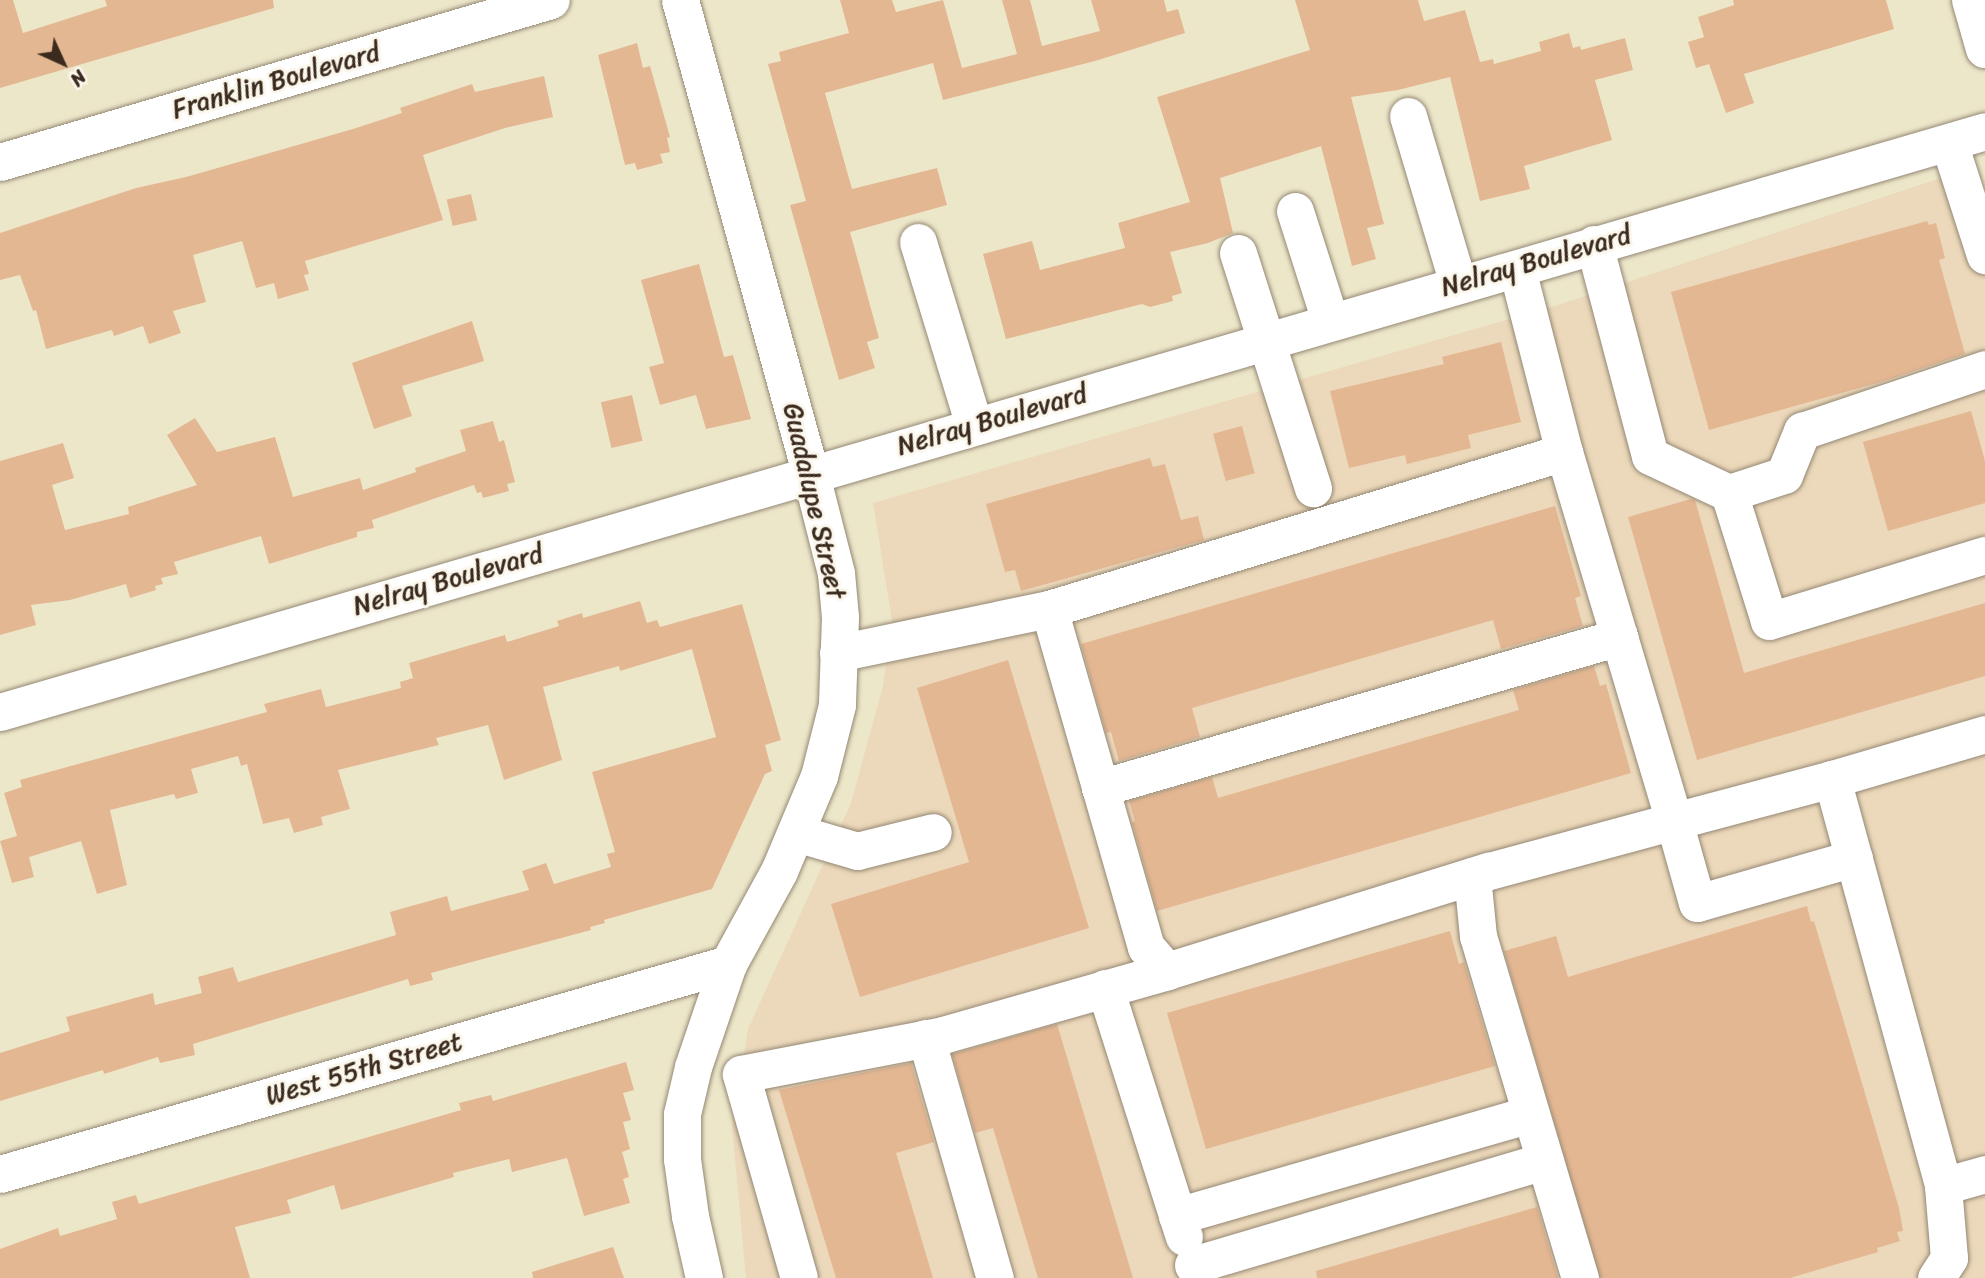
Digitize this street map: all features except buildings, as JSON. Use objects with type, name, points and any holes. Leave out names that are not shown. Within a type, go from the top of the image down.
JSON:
[{"type":"main road","points":[[1971,0],[1985,49]]},
{"type":"street","name":"Franklin Boulevard","points":[[0,162],[551,0]]},
{"type":"street","name":"Guadalupe Street","points":[[680,0],[811,475],[836,573],[840,617],[837,705],[828,746],[796,833],[728,964],[691,1073],[682,1114],[682,1159],[704,1278]]},
{"type":"street","points":[[1408,116],[1458,284]]},
{"type":"street","name":"Nelray Boulevard","points":[[0,712],[1985,131]]},
{"type":"street","points":[[1949,143],[1985,255]]},
{"type":"street","points":[[1295,211],[1331,321]]},
{"type":"street","points":[[918,242],[974,425]]},
{"type":"street","points":[[1594,244],[1650,456],[1729,493],[1784,475],[1802,431],[1985,369]]},
{"type":"street","points":[[1238,253],[1268,340],[1313,488]]},
{"type":"street","points":[[1517,269],[1564,452],[1697,903],[1854,858]]},
{"type":"street","points":[[838,653],[1049,609],[1564,452]]},
{"type":"street","points":[[1729,493],[1769,621],[1985,555]]},
{"type":"street","points":[[1049,609],[1146,947],[1167,971]]},
{"type":"street","points":[[1100,788],[1619,637]]},
{"type":"street","points":[[691,1073],[741,1074],[926,1038],[1167,971],[1472,876],[1832,779],[1985,734]]},
{"type":"street","points":[[1832,779],[1943,1186],[1949,1258],[1936,1278]]},
{"type":"street","points":[[796,833],[858,851],[933,832]]},
{"type":"street","points":[[1472,876],[1478,936],[1580,1278]]},
{"type":"street","name":"West 55th Street","points":[[0,1174],[728,964]]},
{"type":"street","points":[[1105,988],[1195,1271],[1545,1161]]},
{"type":"street","points":[[926,1038],[995,1278]]},
{"type":"street","points":[[741,1074],[799,1278]]},
{"type":"street","points":[[1177,1216],[1531,1114]]},
{"type":"street","points":[[1943,1186],[1985,1174]]},
{"type":"shaded area","points":[[1962,171],[1985,251],[1985,1278],[746,1278],[732,1127],[748,1029],[851,803],[883,686],[892,620],[873,503],[1558,305]]}]
